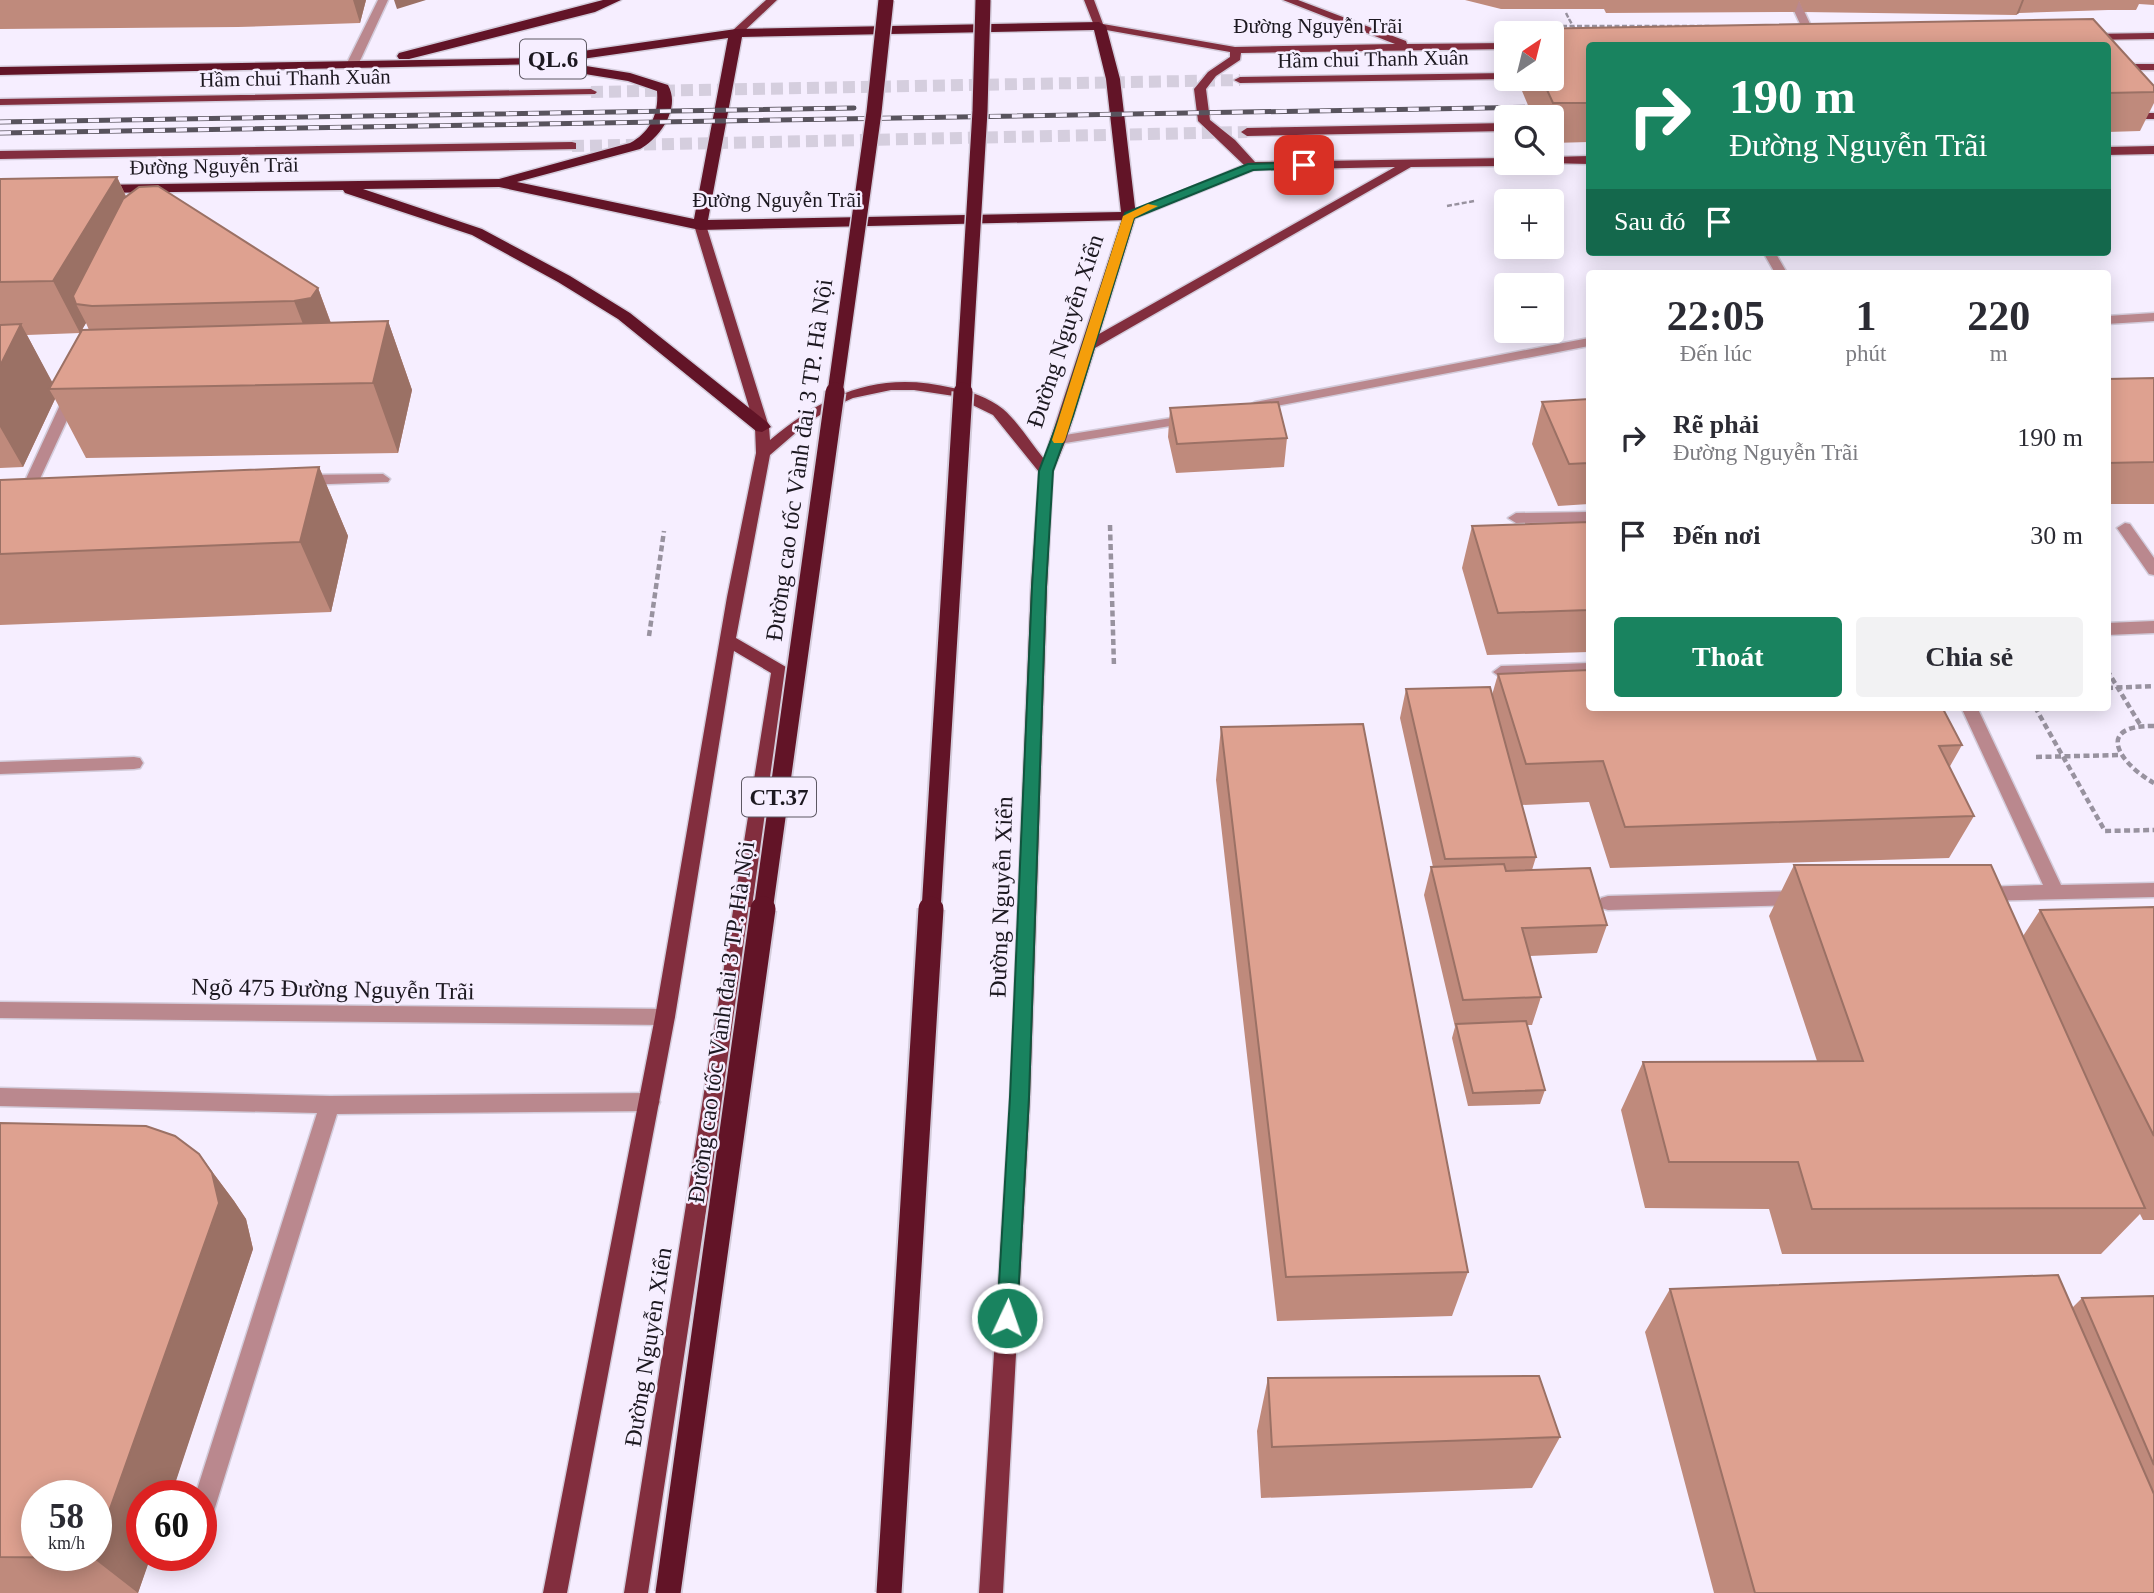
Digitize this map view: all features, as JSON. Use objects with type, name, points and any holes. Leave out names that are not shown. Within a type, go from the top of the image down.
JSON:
[{"type":"highway","points":[[368,65],[590,9],[615,0]]},
{"type":"highway","name":"Đường cao tốc Vành đai 3 TP. Hà Nội","points":[[668,1593],[874,112],[886,0]]},
{"type":"highway","points":[[889,1593],[978,139],[983,0]]},
{"type":"highway","name":"Đường Nguyễn Trãi","points":[[0,71],[534,62],[736,33],[1099,26]]},
{"type":"highway","points":[[1099,26],[1112,79],[1129,216]]},
{"type":"highway","name":"Đường Nguyễn Xiển","points":[[700,225],[736,33]]},
{"type":"highway","points":[[499,183],[635,146],[648,139],[659,127],[665,91],[656,84],[534,62]]},
{"type":"highway","name":"Đường Nguyễn Trãi","points":[[78,189],[166,194],[335,186],[499,183],[700,225],[1129,216]]},
{"type":"highway","points":[[335,186],[477,232],[564,279],[624,316],[762,427]]},
{"type":"main road","points":[[736,33],[772,0]]},
{"type":"main road","points":[[1089,0],[1099,26]]},
{"type":"main road","points":[[1288,0],[1411,47]]},
{"type":"main road","name":"Đường Nguyễn Trãi","points":[[1099,26],[1235,50],[1494,46]]},
{"type":"main road","points":[[2072,37],[2154,36]]},
{"type":"main road","points":[[1799,41],[1827,41]]},
{"type":"main road","points":[[1235,50],[1236,58],[1212,74],[1200,89],[1204,121],[1231,143],[1252,166]]},
{"type":"main road","points":[[2111,67],[2154,66]]},
{"type":"main road","name":"Hầm chui Thanh Xuân","points":[[1240,80],[1494,76]]},
{"type":"main road","name":"Hầm chui Thanh Xuân","points":[[0,102],[591,92]]},
{"type":"main road","points":[[2111,116],[2154,116]]},
{"type":"main road","points":[[1247,131],[1494,127]]},
{"type":"main road","points":[[0,155],[572,146]]},
{"type":"main road","points":[[2111,151],[2154,150]]},
{"type":"main road","points":[[1564,161],[1586,160]]},
{"type":"main road","name":"Đường Nguyễn Trãi","points":[[1129,216],[1252,166],[1494,162]]},
{"type":"main road","points":[[1090,345],[1410,163]]},
{"type":"main road","name":"Đường Nguyễn Xiển","points":[[991,1593],[1020,1097],[1039,587],[1046,471],[1090,345],[1129,216]]},
{"type":"main road","name":"Đường Nguyễn Xiển","points":[[555,1593],[650,1102],[728,640],[763,453],[762,427],[700,225]]},
{"type":"main road","points":[[763,453],[827,404],[869,389],[922,386],[964,394],[998,412],[1046,471]]},
{"type":"main road","name":"Đường Nguyễn Xiển","points":[[636,1593],[780,671],[728,640]]},
{"type":"street","points":[[352,65],[383,0]]},
{"type":"street","points":[[1794,0],[1813,41]]},
{"type":"street","points":[[2111,320],[2154,317]]},
{"type":"street","points":[[1237,410],[1586,343]]},
{"type":"street","points":[[32,483],[77,384]]},
{"type":"street","points":[[1059,440],[1210,415]]},
{"type":"street","points":[[288,480],[383,479]]},
{"type":"street","points":[[1516,518],[1586,517]]},
{"type":"street","points":[[2125,528],[2154,570]]},
{"type":"street","points":[[2111,629],[2154,627]]},
{"type":"street","points":[[1501,672],[1586,669]]},
{"type":"street","points":[[1971,711],[2055,892]]},
{"type":"street","points":[[0,768],[134,763]]},
{"type":"street","points":[[1959,894],[2154,890]]},
{"type":"street","points":[[1608,903],[1822,898]]},
{"type":"street","name":"Ngõ 475 Đường Nguyễn Trãi","points":[[0,1010],[665,1017]]},
{"type":"street","points":[[0,1097],[330,1105],[650,1102]]},
{"type":"street","points":[[212,1480],[330,1105]]},
{"type":"path","points":[[1566,13],[1578,37]]},
{"type":"path","points":[[1564,27],[1724,26]]},
{"type":"path","points":[[1110,525],[1114,667]]},
{"type":"path","points":[[649,636],[664,531]]},
{"type":"path","points":[[2111,677],[2141,726]]},
{"type":"path","points":[[2111,688],[2154,686]]},
{"type":"path","points":[[2037,711],[2105,831],[2154,830]]},
{"type":"path","points":[[2154,726],[2141,726],[2124,731],[2118,738],[2116,747],[2129,768],[2154,783]]},
{"type":"path","points":[[1993,758],[2119,755]]},
{"type":"building","points":[[2093,19],[2154,86],[2154,92],[2111,93],[2111,42],[1586,42],[1586,103],[1553,103],[1548,91],[1564,91],[1564,28]]},
{"type":"building","points":[[117,177],[53,281],[0,282],[0,179]]},
{"type":"building","points":[[158,186],[318,288],[311,298],[294,301],[92,306],[76,304],[73,296],[123,199],[139,187]]},
{"type":"building","points":[[388,321],[373,383],[49,389],[82,330]]},
{"type":"building","points":[[21,324],[0,366],[0,325]]},
{"type":"building","points":[[2154,378],[2154,462],[2111,463],[2111,379]]},
{"type":"building","points":[[1586,399],[1586,463],[1569,464],[1542,402]]},
{"type":"building","points":[[1278,402],[1287,438],[1177,444],[1170,408]]},
{"type":"building","points":[[319,467],[300,542],[0,554],[0,480]]},
{"type":"building","points":[[1586,522],[1586,610],[1498,613],[1472,526]]},
{"type":"building","points":[[1586,670],[1586,711],[1944,711],[1962,745],[1939,746],[1974,816],[1625,827],[1603,761],[1526,764],[1498,674]]},
{"type":"building","points":[[1490,687],[1536,857],[1445,859],[1406,689]]},
{"type":"building","points":[[1363,724],[1468,1272],[1286,1277],[1221,727]]},
{"type":"building","points":[[1504,864],[1506,871],[1590,868],[1607,925],[1522,928],[1541,997],[1463,1000],[1431,867]]},
{"type":"building","points":[[1794,865],[1991,865],[2145,1208],[1812,1209],[1798,1162],[1669,1162],[1643,1062],[1863,1061]]},
{"type":"building","points":[[2154,907],[2154,1136],[2040,910]]},
{"type":"building","points":[[1526,1021],[1545,1090],[1473,1093],[1456,1024]]},
{"type":"building","points":[[0,1123],[146,1126],[175,1136],[199,1154],[212,1173],[219,1203],[112,1503],[112,1480],[21,1480],[21,1557],[0,1557]]},
{"type":"building","points":[[2058,1275],[2154,1494],[2154,1593],[1755,1593],[1670,1289]]},
{"type":"building","points":[[2154,1296],[2154,1465],[2082,1298]]},
{"type":"building","points":[[1539,1376],[1560,1437],[1272,1447],[1268,1378]]},
{"type":"tunnel","points":[[591,92],[1240,80]]},
{"type":"tunnel","points":[[572,146],[1247,132]]},
{"type":"railway","points":[[0,122],[854,108]]},
{"type":"railway","points":[[0,133],[1494,108]]},
{"type":"slow traffic","points":[[1059,440],[1129,216],[1152,206]]},
{"type":"route","points":[[1007,1318],[1020,1097],[1039,587],[1046,471],[1059,440],[1129,216],[1252,166],[1304,165]]}]
